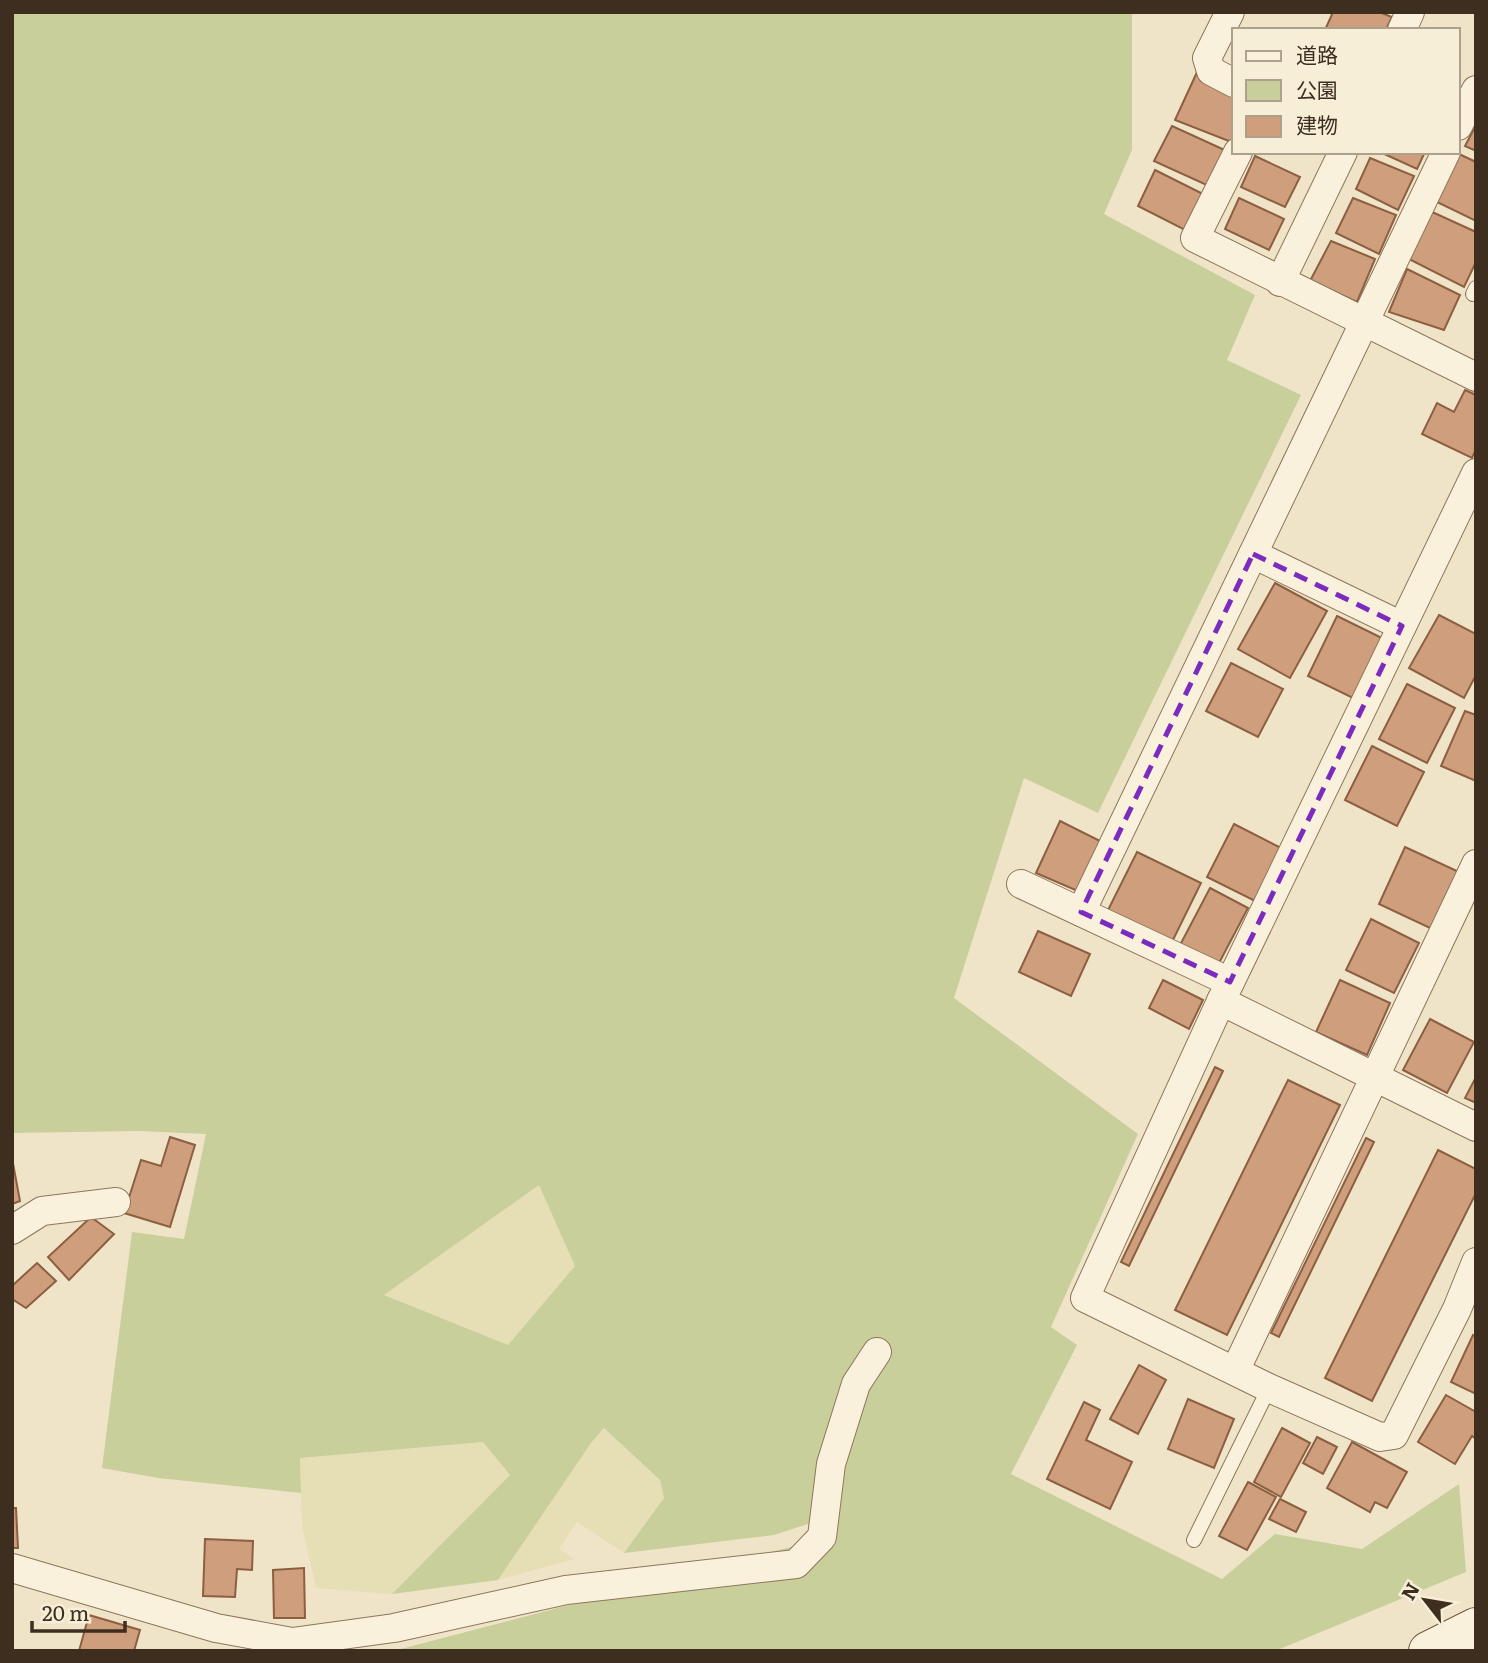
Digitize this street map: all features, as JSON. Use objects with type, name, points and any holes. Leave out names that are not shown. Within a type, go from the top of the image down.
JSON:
[{"type":"street","points":[[1230,12],[1207,58],[1211,71],[1232,82]]},
{"type":"street","points":[[1403,28],[1410,12]]},
{"type":"street","points":[[1460,123],[1476,90]]},
{"type":"street","points":[[1237,154],[1195,238],[1363,324],[1476,377]]},
{"type":"street","points":[[1280,282],[1342,154]]},
{"type":"street","points":[[1081,912],[1445,154]]},
{"type":"street","points":[[1476,473],[1466,520],[1402,626],[1225,992],[1085,1298],[1236,1369],[1269,1388],[1380,1437],[1394,1435],[1466,1313],[1476,1262]]},
{"type":"street","points":[[1253,554],[1402,626]]},
{"type":"street","points":[[1236,1369],[1476,864]]},
{"type":"street","points":[[1021,884],[1081,912],[1374,1077],[1476,1127]]},
{"type":"street","points":[[12,1230],[42,1211],[116,1202]]},
{"type":"street","points":[[12,1568],[216,1628],[292,1642],[394,1628],[566,1590],[796,1563],[822,1536],[831,1464],[856,1384],[877,1352]]},
{"type":"street","points":[[1428,1651],[1476,1627]]},
{"type":"lane","points":[[1194,1539],[1269,1388]]},
{"type":"highlighted area","points":[[1253,554],[1402,626],[1230,982],[1081,912]]},
{"type":"shaded area","points":[[539,1184],[575,1266],[508,1345],[383,1295]]},
{"type":"shaded area","points":[[605,1428],[660,1480],[664,1499],[624,1553],[577,1522],[559,1549],[574,1559],[498,1580],[591,1443]]},
{"type":"shaded area","points":[[483,1442],[510,1475],[392,1594],[316,1588],[302,1526],[300,1458]]},
{"type":"green space","points":[[12,12],[1132,12],[1132,150],[1104,214],[1255,295],[1227,360],[1301,395],[1098,813],[1024,778],[954,998],[1138,1134],[1051,1327],[1077,1345],[1011,1474],[1222,1579],[1275,1534],[1362,1549],[1459,1484],[1466,1572],[1275,1651],[393,1651],[825,1538],[811,1523],[774,1535],[624,1553],[664,1498],[660,1480],[604,1428],[498,1580],[392,1594],[510,1475],[483,1442],[300,1458],[301,1493],[158,1478],[102,1468],[132,1232],[184,1239],[206,1134],[139,1131],[12,1133]],"holes":[[[539,1185],[575,1266],[508,1345],[384,1295]]]},
{"type":"building","points":[[1333,12],[1379,12],[1392,17],[1387,28],[1326,28]]},
{"type":"building","points":[[1198,70],[1232,89],[1232,142],[1175,120]]},
{"type":"building","points":[[1476,125],[1476,151],[1465,146]]},
{"type":"building","points":[[1172,126],[1229,152],[1211,187],[1154,161]]},
{"type":"building","points":[[1384,154],[1424,154],[1417,169]]},
{"type":"building","points":[[1459,154],[1476,162],[1476,221],[1435,201]]},
{"type":"building","points":[[1255,156],[1300,177],[1285,207],[1241,187]]},
{"type":"building","points":[[1370,158],[1414,176],[1398,210],[1356,189]]},
{"type":"building","points":[[1155,170],[1207,196],[1189,232],[1138,206]]},
{"type":"building","points":[[1239,198],[1284,219],[1269,250],[1225,229]]},
{"type":"building","points":[[1353,198],[1396,215],[1379,254],[1336,233]]},
{"type":"building","points":[[1430,211],[1476,232],[1476,262],[1464,287],[1407,258]]},
{"type":"building","points":[[1331,241],[1375,259],[1357,302],[1310,281]]},
{"type":"building","points":[[1407,269],[1460,295],[1444,330],[1389,312]]},
{"type":"building","points":[[1465,390],[1476,395],[1476,449],[1472,458],[1422,434],[1437,403],[1454,412]]},
{"type":"building","points":[[1275,583],[1327,611],[1290,678],[1238,649]]},
{"type":"building","points":[[1439,615],[1476,634],[1476,675],[1464,698],[1409,668]]},
{"type":"building","points":[[1337,616],[1386,640],[1357,700],[1308,676]]},
{"type":"building","points":[[1231,663],[1283,689],[1258,737],[1206,711]]},
{"type":"building","points":[[1407,684],[1455,708],[1427,763],[1379,739]]},
{"type":"building","points":[[1465,711],[1476,715],[1476,781],[1441,766]]},
{"type":"building","points":[[1372,746],[1424,772],[1397,826],[1345,800]]},
{"type":"building","points":[[1060,821],[1104,843],[1080,892],[1036,873]]},
{"type":"building","points":[[1234,824],[1283,849],[1257,902],[1207,877]]},
{"type":"building","points":[[1405,847],[1459,872],[1432,929],[1379,904]]},
{"type":"building","points":[[1137,852],[1201,883],[1172,942],[1108,910]]},
{"type":"building","points":[[1210,888],[1248,908],[1218,965],[1180,945]]},
{"type":"building","points":[[1371,919],[1419,943],[1394,993],[1346,970]]},
{"type":"building","points":[[1038,931],[1090,954],[1071,996],[1019,972]]},
{"type":"building","points":[[1163,980],[1203,1000],[1189,1029],[1149,1008]]},
{"type":"building","points":[[1340,980],[1390,1003],[1367,1055],[1316,1032]]},
{"type":"building","points":[[1430,1019],[1474,1042],[1447,1093],[1403,1070]]},
{"type":"building","points":[[1215,1067],[1223,1071],[1129,1266],[1121,1262]]},
{"type":"building","points":[[1476,1077],[1476,1103],[1465,1098]]},
{"type":"building","points":[[1288,1080],[1340,1105],[1227,1335],[1175,1310]]},
{"type":"building","points":[[170,1137],[195,1145],[170,1227],[124,1213],[141,1160],[161,1166]]},
{"type":"building","points":[[1366,1138],[1374,1142],[1279,1337],[1271,1333]]},
{"type":"building","points":[[1438,1150],[1476,1169],[1476,1193],[1372,1401],[1325,1378]]},
{"type":"building","points":[[12,1158],[20,1201],[12,1204]]},
{"type":"building","points":[[91,1217],[114,1234],[69,1280],[48,1257]]},
{"type":"building","points":[[37,1263],[56,1281],[26,1308],[12,1299],[12,1286]]},
{"type":"building","points":[[1473,1335],[1476,1337],[1476,1394],[1451,1382]]},
{"type":"building","points":[[1139,1365],[1166,1380],[1138,1434],[1110,1419]]},
{"type":"building","points":[[1446,1395],[1476,1412],[1476,1439],[1472,1436],[1455,1464],[1418,1442]]},
{"type":"building","points":[[1188,1399],[1234,1419],[1214,1468],[1168,1449]]},
{"type":"building","points":[[1084,1402],[1100,1410],[1086,1440],[1132,1462],[1110,1509],[1047,1479]]},
{"type":"building","points":[[1282,1428],[1310,1443],[1281,1497],[1254,1482]]},
{"type":"building","points":[[1317,1437],[1337,1447],[1323,1474],[1303,1463]]},
{"type":"building","points":[[1352,1442],[1407,1472],[1387,1508],[1375,1502],[1370,1512],[1327,1488]]},
{"type":"building","points":[[1248,1482],[1276,1497],[1247,1550],[1219,1536]]},
{"type":"building","points":[[1280,1499],[1306,1512],[1296,1532],[1269,1519]]},
{"type":"building","points":[[12,1508],[16,1508],[18,1548],[12,1548]]},
{"type":"building","points":[[205,1539],[253,1541],[252,1570],[237,1569],[235,1597],[203,1596]]},
{"type":"building","points":[[304,1568],[305,1618],[274,1618],[273,1570]]},
{"type":"building","points":[[89,1615],[140,1630],[134,1651],[79,1651]]}]
